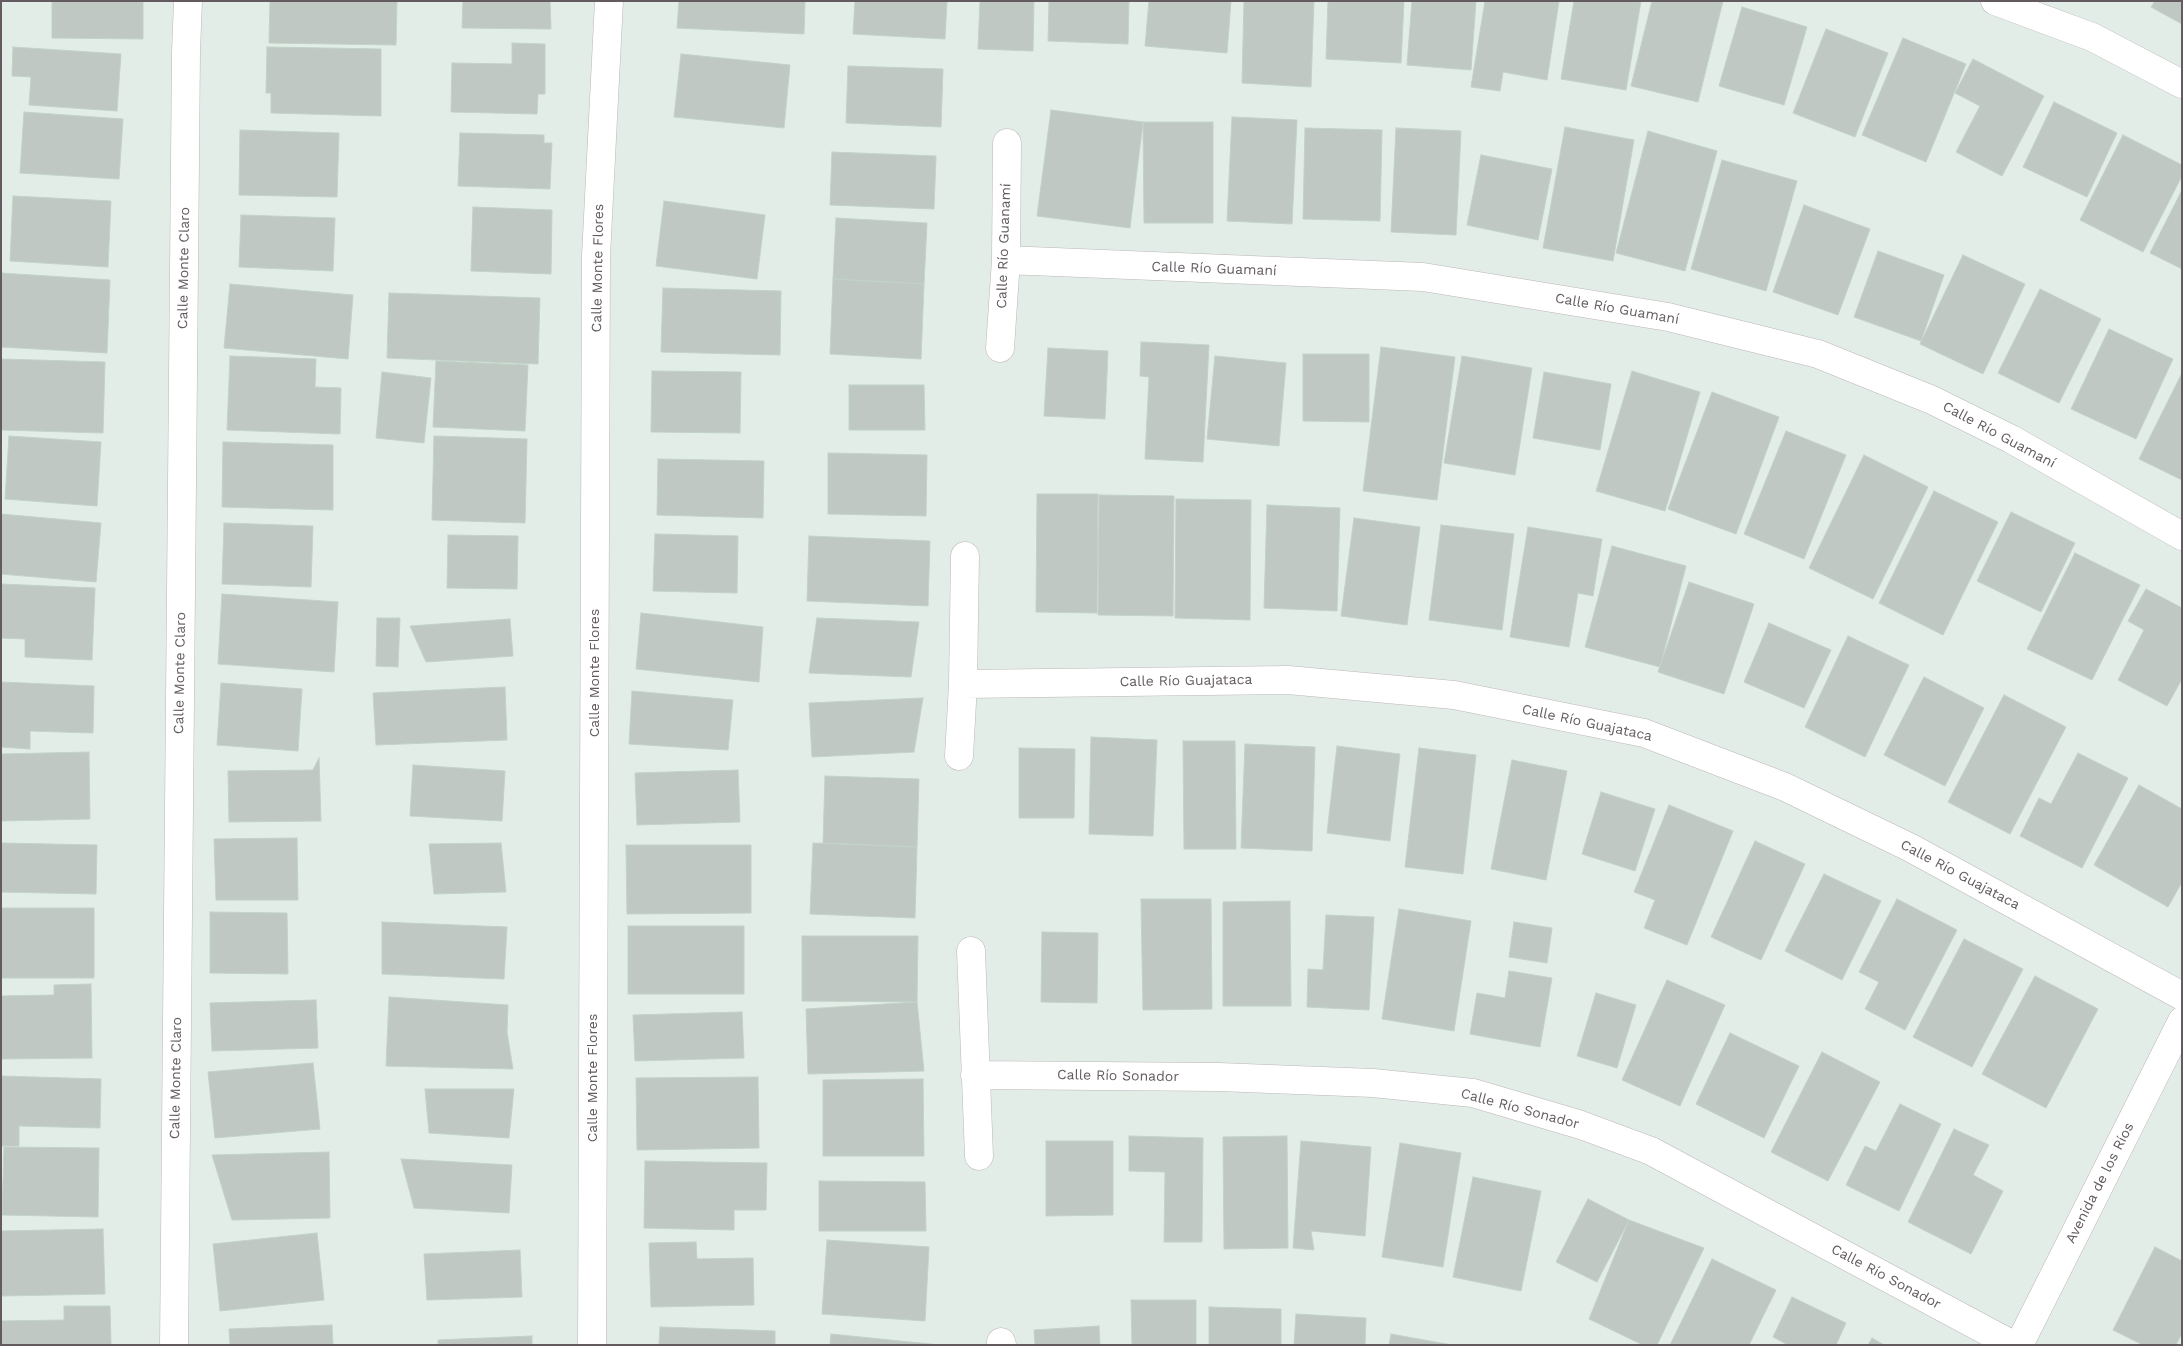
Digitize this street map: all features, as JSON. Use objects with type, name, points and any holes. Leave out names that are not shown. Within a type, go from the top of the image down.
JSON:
[{"type":"street","name":"Calle Monte Claro","points":[[174,1345],[188,1]]},
{"type":"street","name":"Calle Monte Flores","points":[[592,1345],[596,266],[609,1]]},
{"type":"street","points":[[1995,1],[2092,37],[2182,84]]},
{"type":"street","name":"Calle Río Guanamí","points":[[1000,348],[1006,260],[1007,143]]},
{"type":"street","name":"Calle Río Guamaní","points":[[1006,260],[1423,277],[1668,317],[1818,354],[1932,400],[2011,439],[2182,536]]},
{"type":"street","points":[[960,756],[966,556]]},
{"type":"street","name":"Calle Río Guajataca","points":[[963,684],[1288,680],[1454,695],[1644,733],[1785,787],[1911,848],[2182,996]]},
{"type":"street","points":[[971,951],[979,1156]]},
{"type":"street","name":"Avenida de los Ríos","points":[[2018,1345],[2182,1021]]},
{"type":"street","name":"Calle Río Sonador","points":[[975,1075],[1219,1077],[1364,1082],[1473,1093],[1581,1125],[1651,1151],[2012,1345]]},
{"type":"building","points":[[52,1],[143,1],[143,39],[52,38]]},
{"type":"building","points":[[270,1],[397,1],[396,45],[269,43]]},
{"type":"building","points":[[463,1],[550,1],[551,29],[462,28]]},
{"type":"building","points":[[679,1],[805,1],[804,34],[677,28]]},
{"type":"building","points":[[855,1],[947,1],[945,39],[853,34]]},
{"type":"building","points":[[980,1],[1034,1],[1033,51],[978,49]]},
{"type":"building","points":[[1049,1],[1129,1],[1128,44],[1048,41]]},
{"type":"building","points":[[1149,1],[1231,1],[1227,53],[1145,46]]},
{"type":"building","points":[[1244,1],[1314,1],[1311,87],[1242,83]]},
{"type":"building","points":[[1328,1],[1404,1],[1401,63],[1326,59]]},
{"type":"building","points":[[1412,1],[1476,1],[1471,70],[1407,65]]},
{"type":"building","points":[[1485,1],[1559,1],[1547,80],[1503,72],[1500,91],[1471,87]]},
{"type":"building","points":[[1574,1],[1641,1],[1626,90],[1561,79]]},
{"type":"building","points":[[1652,1],[1723,1],[1698,102],[1631,86]]},
{"type":"building","points":[[2155,1],[2182,1],[2182,24],[2151,7]]},
{"type":"building","points":[[1742,7],[1807,27],[1784,105],[1719,86]]},
{"type":"building","points":[[1826,29],[1888,53],[1855,137],[1793,113]]},
{"type":"building","points":[[1903,38],[1966,64],[1926,162],[1862,135]]},
{"type":"building","points":[[512,43],[545,44],[545,94],[538,94],[537,114],[451,112],[452,63],[512,64]]},
{"type":"building","points":[[13,47],[121,54],[117,111],[29,105],[31,77],[12,76]]},
{"type":"building","points":[[267,47],[381,49],[381,116],[271,113],[271,93],[266,93]]},
{"type":"building","points":[[681,54],[790,65],[784,128],[674,117]]},
{"type":"building","points":[[1973,59],[2044,96],[2002,176],[1956,152],[1980,106],[1955,93]]},
{"type":"building","points":[[848,66],[943,69],[941,127],[846,123]]},
{"type":"building","points":[[2054,102],[2117,133],[2087,197],[2023,167]]},
{"type":"building","points":[[1051,110],[1143,122],[1130,228],[1037,216]]},
{"type":"building","points":[[24,112],[123,119],[119,179],[20,173]]},
{"type":"building","points":[[1232,117],[1297,120],[1292,224],[1227,221]]},
{"type":"building","points":[[1143,122],[1213,122],[1213,223],[1144,223]]},
{"type":"building","points":[[1565,127],[1634,140],[1613,261],[1543,248]]},
{"type":"building","points":[[1305,128],[1382,130],[1380,221],[1303,219]]},
{"type":"building","points":[[1396,128],[1461,131],[1456,235],[1391,232]]},
{"type":"building","points":[[240,130],[339,133],[337,197],[239,195]]},
{"type":"building","points":[[1648,131],[1717,151],[1685,271],[1616,253]]},
{"type":"building","points":[[460,133],[544,135],[544,143],[552,143],[550,189],[458,186]]},
{"type":"building","points":[[2123,135],[2182,165],[2182,176],[2143,252],[2080,220]]},
{"type":"building","points":[[832,152],[936,156],[934,209],[830,205]]},
{"type":"building","points":[[1481,155],[1552,169],[1538,240],[1467,225]]},
{"type":"building","points":[[1722,160],[1797,181],[1766,291],[1691,269]]},
{"type":"building","points":[[2182,190],[2182,269],[2150,253]]},
{"type":"building","points":[[13,196],[111,201],[108,267],[10,261]]},
{"type":"building","points":[[664,201],[765,215],[757,279],[656,266]]},
{"type":"building","points":[[1804,205],[1870,229],[1838,315],[1773,292]]},
{"type":"building","points":[[473,207],[552,210],[551,274],[471,271]]},
{"type":"building","points":[[241,215],[335,218],[333,271],[239,267]]},
{"type":"building","points":[[836,218],[927,223],[924,284],[833,279]]},
{"type":"building","points":[[1878,251],[1944,275],[1921,341],[1854,317]]},
{"type":"building","points":[[1963,255],[2025,284],[1983,374],[1920,344]]},
{"type":"building","points":[[1,273],[110,280],[107,353],[1,347]]},
{"type":"building","points":[[833,279],[924,284],[921,359],[830,354]]},
{"type":"building","points":[[230,284],[353,295],[348,359],[224,348]]},
{"type":"building","points":[[663,288],[781,291],[780,355],[661,352]]},
{"type":"building","points":[[2040,289],[2101,319],[2059,403],[1998,373]]},
{"type":"building","points":[[389,293],[540,298],[538,364],[387,358]]},
{"type":"building","points":[[2109,329],[2173,359],[2136,439],[2071,409]]},
{"type":"building","points":[[1141,342],[1209,345],[1203,462],[1145,459],[1149,377],[1140,376]]},
{"type":"building","points":[[1381,347],[1455,357],[1437,500],[1363,491]]},
{"type":"building","points":[[1048,348],[1108,351],[1105,419],[1044,416]]},
{"type":"building","points":[[1303,354],[1369,354],[1369,422],[1303,421]]},
{"type":"building","points":[[230,356],[316,359],[315,387],[341,388],[340,434],[227,430]]},
{"type":"building","points":[[1215,356],[1286,363],[1279,446],[1207,439]]},
{"type":"building","points":[[1462,356],[1532,368],[1515,475],[1444,463]]},
{"type":"building","points":[[1,359],[105,362],[103,433],[1,430]]},
{"type":"building","points":[[436,361],[528,365],[525,431],[433,427]]},
{"type":"building","points":[[652,371],[741,372],[740,433],[651,432]]},
{"type":"building","points":[[1632,371],[1700,392],[1665,511],[1596,491]]},
{"type":"building","points":[[382,372],[431,378],[424,443],[376,438]]},
{"type":"building","points":[[1544,372],[1611,384],[1600,450],[1533,438]]},
{"type":"building","points":[[2182,373],[2182,480],[2139,459]]},
{"type":"building","points":[[849,385],[924,385],[925,430],[849,430]]},
{"type":"building","points":[[1712,392],[1779,417],[1736,534],[1668,509]]},
{"type":"building","points":[[1786,431],[1846,455],[1804,559],[1744,534]]},
{"type":"building","points":[[9,436],[101,442],[97,506],[5,499]]},
{"type":"building","points":[[434,436],[527,439],[525,523],[432,520]]},
{"type":"building","points":[[223,442],[333,445],[333,510],[222,507]]},
{"type":"building","points":[[828,453],[927,455],[926,516],[828,514]]},
{"type":"building","points":[[1864,455],[1928,487],[1873,599],[1809,568]]},
{"type":"building","points":[[658,459],[764,461],[763,518],[657,515]]},
{"type":"building","points":[[1934,491],[1998,522],[1943,635],[1879,603]]},
{"type":"building","points":[[1037,494],[1098,494],[1097,613],[1036,612]]},
{"type":"building","points":[[1099,495],[1174,496],[1173,616],[1098,615]]},
{"type":"building","points":[[1176,499],[1251,500],[1250,620],[1175,618]]},
{"type":"building","points":[[1267,505],[1340,508],[1337,611],[1264,608]]},
{"type":"building","points":[[2011,512],[2075,543],[2041,612],[1977,581]]},
{"type":"building","points":[[1,514],[101,523],[96,582],[1,574]]},
{"type":"building","points":[[1354,518],[1420,527],[1407,625],[1341,616]]},
{"type":"building","points":[[224,523],[313,526],[311,587],[222,584]]},
{"type":"building","points":[[1441,525],[1514,534],[1502,630],[1429,620]]},
{"type":"building","points":[[1528,527],[1602,539],[1593,596],[1578,593],[1569,647],[1510,637]]},
{"type":"building","points":[[655,534],[738,536],[737,593],[653,591]]},
{"type":"building","points":[[448,535],[518,536],[517,589],[447,588]]},
{"type":"building","points":[[809,536],[930,541],[928,606],[807,601]]},
{"type":"building","points":[[1612,546],[1686,566],[1660,667],[1585,647]]},
{"type":"building","points":[[2075,553],[2140,585],[2092,680],[2027,649]]},
{"type":"building","points":[[1689,582],[1754,604],[1724,694],[1658,672]]},
{"type":"building","points":[[1,584],[95,588],[92,660],[25,657],[25,639],[1,638]]},
{"type":"building","points":[[2146,589],[2182,608],[2182,679],[2167,706],[2118,680],[2144,630],[2128,621]]},
{"type":"building","points":[[222,594],[338,602],[334,672],[218,664]]},
{"type":"building","points":[[641,613],[763,627],[759,682],[636,669]]},
{"type":"building","points":[[377,618],[400,618],[398,667],[376,666]]},
{"type":"building","points":[[817,618],[919,622],[911,677],[809,673]]},
{"type":"building","points":[[510,619],[513,656],[426,662],[410,626]]},
{"type":"building","points":[[1769,623],[1831,650],[1804,708],[1744,682]]},
{"type":"building","points":[[1848,636],[1909,665],[1865,757],[1805,727]]},
{"type":"building","points":[[1924,677],[1984,708],[1945,786],[1884,755]]},
{"type":"building","points":[[1,682],[94,686],[93,733],[30,731],[30,749],[1,747]]},
{"type":"building","points":[[221,683],[302,689],[298,751],[217,745]]},
{"type":"building","points":[[505,687],[507,740],[376,745],[373,693]]},
{"type":"building","points":[[632,691],[733,700],[728,750],[629,744]]},
{"type":"building","points":[[2004,695],[2066,727],[2010,834],[1948,802]]},
{"type":"building","points":[[923,698],[914,752],[812,757],[809,703]]},
{"type":"building","points":[[1091,737],[1157,740],[1153,836],[1089,834]]},
{"type":"building","points":[[1183,741],[1235,741],[1236,849],[1184,849]]},
{"type":"building","points":[[1245,744],[1315,747],[1312,851],[1241,848]]},
{"type":"building","points":[[1337,746],[1400,754],[1390,841],[1327,833]]},
{"type":"building","points":[[1019,748],[1075,749],[1074,818],[1019,818]]},
{"type":"building","points":[[1419,748],[1476,755],[1463,874],[1405,867]]},
{"type":"building","points":[[89,752],[90,819],[1,821],[1,754]]},
{"type":"building","points":[[2078,753],[2128,778],[2082,868],[2020,836],[2039,798],[2051,804]]},
{"type":"building","points":[[319,758],[321,821],[229,822],[228,771],[313,770]]},
{"type":"building","points":[[1512,760],[1567,771],[1546,880],[1491,869]]},
{"type":"building","points":[[413,765],[505,771],[502,821],[410,816]]},
{"type":"building","points":[[738,770],[740,822],[637,825],[635,773]]},
{"type":"building","points":[[825,776],[919,779],[917,847],[823,843]]},
{"type":"building","points":[[2139,785],[2182,809],[2182,882],[2168,907],[2094,865]]},
{"type":"building","points":[[1601,792],[1655,809],[1635,871],[1582,854]]},
{"type":"building","points":[[1669,805],[1733,831],[1687,945],[1644,928],[1655,900],[1634,892]]},
{"type":"building","points":[[297,838],[298,900],[216,900],[214,839]]},
{"type":"building","points":[[1755,841],[1805,864],[1761,960],[1711,937]]},
{"type":"building","points":[[1,843],[97,845],[96,894],[1,892]]},
{"type":"building","points":[[501,843],[506,892],[434,894],[429,844]]},
{"type":"building","points":[[813,843],[917,847],[915,918],[810,914]]},
{"type":"building","points":[[626,845],[751,845],[751,913],[627,914]]},
{"type":"building","points":[[1824,874],[1881,901],[1842,980],[1785,951]]},
{"type":"building","points":[[1141,899],[1211,899],[1212,1009],[1143,1010]]},
{"type":"building","points":[[1897,899],[1957,930],[1905,1030],[1865,1009],[1879,982],[1859,972]]},
{"type":"building","points":[[1290,901],[1291,1006],[1223,1006],[1223,902]]},
{"type":"building","points":[[1,908],[94,908],[94,978],[1,978]]},
{"type":"building","points":[[1399,909],[1471,921],[1454,1031],[1382,1019]]},
{"type":"building","points":[[210,912],[287,913],[288,974],[210,973]]},
{"type":"building","points":[[1326,915],[1374,917],[1369,1010],[1307,1007],[1308,969],[1323,970]]},
{"type":"building","points":[[382,922],[507,927],[504,979],[382,974]]},
{"type":"building","points":[[1514,922],[1552,928],[1547,963],[1509,957]]},
{"type":"building","points":[[628,926],[744,926],[744,994],[628,994]]},
{"type":"building","points":[[1042,932],[1098,933],[1097,1003],[1041,1002]]},
{"type":"building","points":[[802,936],[918,936],[917,1002],[802,1001]]},
{"type":"building","points":[[1964,939],[2023,969],[1972,1067],[1913,1037]]},
{"type":"building","points":[[1509,971],[1552,978],[1540,1047],[1470,1034],[1477,993],[1505,998]]},
{"type":"building","points":[[2035,976],[2098,1009],[2046,1108],[1982,1074]]},
{"type":"building","points":[[1667,980],[1725,1005],[1680,1106],[1622,1080]]},
{"type":"building","points":[[91,984],[92,1058],[1,1059],[1,996],[54,995],[54,985]]},
{"type":"building","points":[[1596,993],[1636,1005],[1617,1068],[1577,1056]]},
{"type":"building","points":[[389,997],[508,1005],[507,1032],[513,1069],[386,1066]]},
{"type":"building","points":[[316,1000],[318,1048],[212,1051],[210,1003]]},
{"type":"building","points":[[917,1002],[924,1071],[808,1074],[806,1009]]},
{"type":"building","points":[[742,1012],[744,1058],[635,1061],[633,1015]]},
{"type":"building","points":[[1730,1033],[1799,1066],[1764,1138],[1696,1104]]},
{"type":"building","points":[[1822,1052],[1880,1082],[1828,1181],[1771,1152]]},
{"type":"building","points":[[313,1063],[320,1129],[215,1138],[208,1072]]},
{"type":"building","points":[[1,1076],[101,1079],[100,1128],[19,1126],[19,1146],[1,1146]]},
{"type":"building","points":[[758,1077],[759,1148],[637,1150],[636,1078]]},
{"type":"building","points":[[923,1079],[924,1156],[823,1156],[823,1080]]},
{"type":"building","points":[[425,1089],[514,1089],[509,1138],[429,1133]]},
{"type":"building","points":[[1900,1104],[1941,1124],[1899,1211],[1846,1185],[1865,1146],[1876,1151]]},
{"type":"building","points":[[1954,1129],[1989,1145],[1973,1175],[2003,1191],[1971,1254],[1908,1222]]},
{"type":"building","points":[[1129,1136],[1203,1138],[1202,1242],[1164,1242],[1165,1172],[1129,1171]]},
{"type":"building","points":[[1287,1136],[1288,1248],[1224,1249],[1223,1137]]},
{"type":"building","points":[[1046,1141],[1113,1141],[1113,1215],[1046,1216]]},
{"type":"building","points":[[1301,1141],[1371,1147],[1365,1236],[1311,1231],[1314,1250],[1293,1248]]},
{"type":"building","points":[[1400,1143],[1461,1153],[1443,1267],[1382,1257]]},
{"type":"building","points":[[4,1147],[99,1148],[98,1217],[2,1215]]},
{"type":"building","points":[[329,1152],[330,1218],[232,1220],[212,1155]]},
{"type":"building","points":[[401,1159],[512,1165],[509,1213],[414,1208]]},
{"type":"building","points":[[645,1161],[767,1163],[766,1210],[734,1210],[734,1230],[644,1228]]},
{"type":"building","points":[[1473,1177],[1541,1191],[1521,1291],[1453,1277]]},
{"type":"building","points":[[819,1181],[925,1182],[926,1231],[819,1231]]},
{"type":"building","points":[[1588,1199],[1629,1220],[1597,1282],[1556,1262]]},
{"type":"building","points":[[1629,1220],[1704,1248],[1657,1345],[1643,1345],[1589,1319]]},
{"type":"building","points":[[103,1229],[105,1294],[1,1296],[1,1231]]},
{"type":"building","points":[[317,1233],[324,1300],[220,1311],[213,1244]]},
{"type":"building","points":[[827,1240],[929,1247],[925,1321],[822,1314]]},
{"type":"building","points":[[696,1242],[697,1259],[753,1258],[754,1305],[651,1307],[649,1243]]},
{"type":"building","points":[[2155,1247],[2182,1261],[2182,1333],[2176,1345],[2143,1345],[2113,1330]]},
{"type":"building","points":[[520,1250],[522,1297],[427,1300],[424,1254]]},
{"type":"building","points":[[1712,1259],[1776,1290],[1749,1345],[1670,1345]]},
{"type":"building","points":[[1792,1297],[1846,1323],[1836,1345],[1788,1345],[1773,1337]]},
{"type":"building","points":[[1131,1300],[1196,1300],[1196,1345],[1132,1345]]},
{"type":"building","points":[[64,1306],[110,1306],[111,1345],[1,1345],[1,1321],[64,1320]]},
{"type":"building","points":[[1209,1307],[1281,1309],[1281,1345],[1209,1345]]},
{"type":"building","points":[[1296,1314],[1366,1318],[1365,1345],[1294,1345]]},
{"type":"building","points":[[332,1325],[333,1345],[230,1345],[229,1329]]},
{"type":"building","points":[[1099,1326],[1100,1345],[1035,1345],[1034,1330]]},
{"type":"building","points":[[660,1327],[775,1331],[775,1345],[659,1345]]},
{"type":"building","points":[[831,1334],[940,1345],[830,1345]]},
{"type":"building","points":[[1391,1334],[1452,1345],[1389,1345]]},
{"type":"building","points":[[532,1336],[532,1345],[438,1345],[438,1340]]},
{"type":"building","points":[[1872,1338],[1884,1345],[1868,1345]]}]
